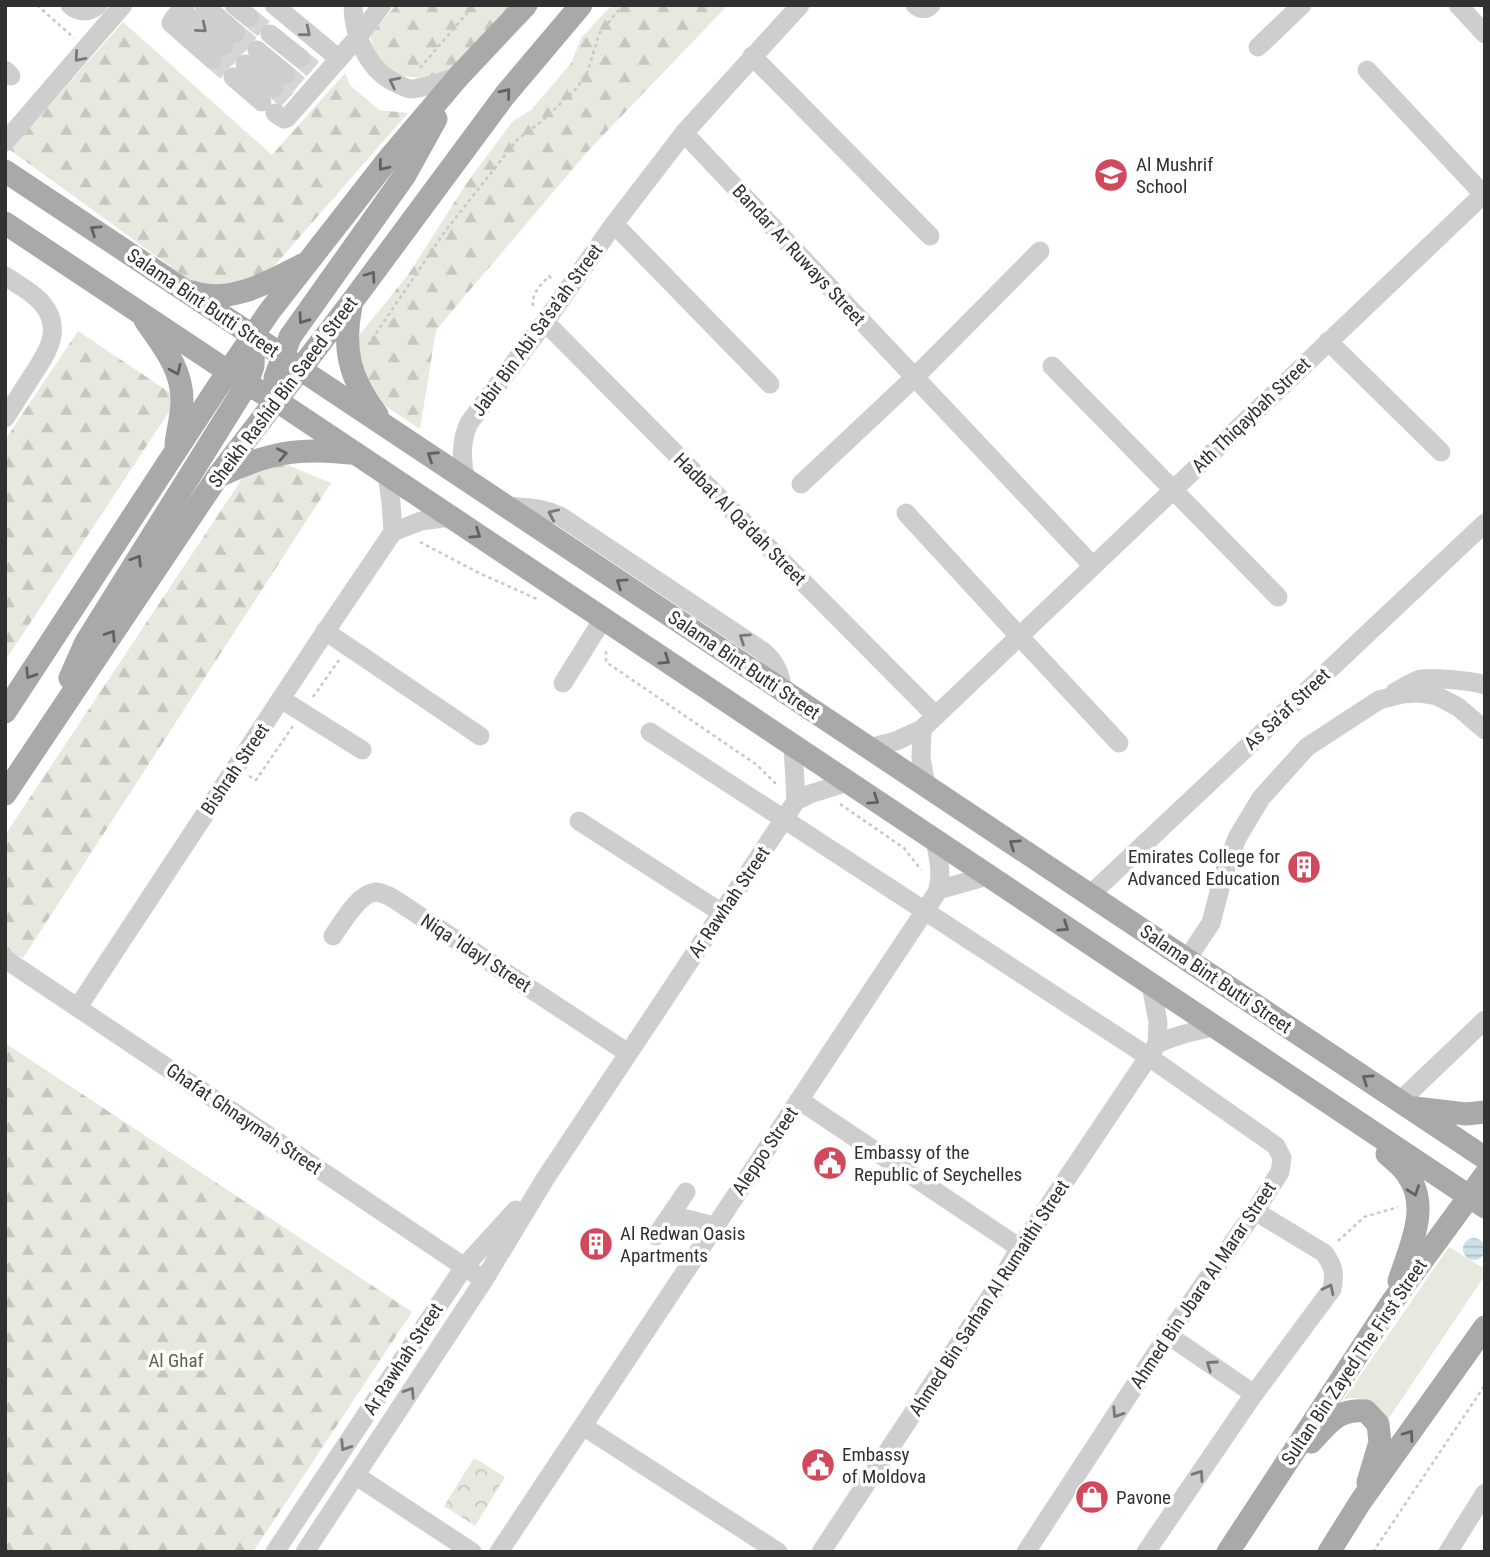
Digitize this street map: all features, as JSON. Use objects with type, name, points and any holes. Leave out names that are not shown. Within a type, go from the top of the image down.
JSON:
[{"type":"main road","points":[[49,729],[86,642],[238,377],[254,336],[269,312],[386,162],[459,76],[526,5]]},
{"type":"main road","name":"Sheikh Rashid Bin Saeed Street","points":[[5,794],[218,476],[276,401],[291,362],[351,303],[505,95],[581,5]]},
{"type":"main road","points":[[291,362],[290,337],[405,175],[459,76]]},
{"type":"main road","name":"Salama Bint Butti Street","points":[[5,171],[1485,1158]]},
{"type":"main road","name":"Salama Bint Butti Street","points":[[5,223],[357,454],[793,746],[844,793],[935,841],[1477,1202]]},
{"type":"main road","points":[[181,288],[202,295],[224,296],[270,281],[308,262]]},
{"type":"main road","points":[[351,303],[347,327],[347,350],[351,369],[359,389],[385,426]]},
{"type":"main road","points":[[140,312],[177,370],[181,384],[182,402],[174,453]]},
{"type":"main road","points":[[5,712],[174,453],[238,377]]},
{"type":"main road","points":[[218,476],[246,463],[289,452],[314,450],[357,454]]},
{"type":"main road","points":[[1405,1105],[1466,1114],[1485,1112]]},
{"type":"main road","points":[[1355,1122],[1408,1175],[1419,1200],[1417,1223],[1392,1302]]},
{"type":"main road","name":"Sultan Bin Zayed The First Street","points":[[1228,1552],[1392,1302],[1477,1202],[1485,1175]]},
{"type":"main road","points":[[1329,1552],[1362,1501],[1482,1334]]},
{"type":"main road","points":[[1269,1488],[1338,1415],[1352,1410],[1366,1411],[1378,1424],[1380,1442],[1362,1501]]},
{"type":"street","points":[[70,5],[86,12],[98,5]]},
{"type":"street","points":[[5,142],[123,5]]},
{"type":"street","points":[[183,8],[171,23],[224,46],[204,5]]},
{"type":"street","points":[[274,5],[338,58]]},
{"type":"street","points":[[353,5],[358,37],[369,59],[385,78],[410,89],[459,76]]},
{"type":"street","points":[[286,95],[312,68],[338,58],[382,5]]},
{"type":"street","name":"Jabir Bin Abi Sa'sa'ah Street","points":[[465,479],[461,450],[464,432],[469,423],[684,133],[800,5]]},
{"type":"street","points":[[915,5],[921,9],[931,5]]},
{"type":"street","points":[[1258,47],[1302,5]]},
{"type":"street","points":[[1458,5],[1485,34]]},
{"type":"street","points":[[270,34],[312,68]]},
{"type":"street","points":[[752,56],[930,236]]},
{"type":"street","points":[[286,95],[245,64],[286,95]]},
{"type":"street","name":"Ath Thiqaybah Street","points":[[869,748],[896,741],[928,722],[1484,194],[1367,70]]},
{"type":"street","name":"Bandar Ar Ruways Street","points":[[684,133],[1093,566]]},
{"type":"street","name":"Jabir Bin Abi Sa'sa'ah Street","points":[[614,224],[770,384]]},
{"type":"street","points":[[801,484],[915,377],[1040,251]]},
{"type":"street","points":[[5,276],[42,303],[51,321],[52,331],[49,351],[5,418]]},
{"type":"street","name":"Hadbat Al Qa'dah Street","points":[[545,322],[928,722]]},
{"type":"street","name":"Ath Thiqaybah Street","points":[[1328,341],[1441,452]]},
{"type":"street","points":[[1052,366],[1278,597]]},
{"type":"street","points":[[387,474],[393,532],[421,521],[450,517]]},
{"type":"street","points":[[906,513],[1119,743]]},
{"type":"street","name":"As Sa'af Street","points":[[1090,895],[1485,523]]},
{"type":"street","name":"Bishrah Street","points":[[78,1007],[393,532]]},
{"type":"street","points":[[563,683],[603,619]]},
{"type":"street","points":[[325,631],[480,736]]},
{"type":"street","points":[[1187,959],[1211,923],[1224,873],[1237,838],[1261,798],[1307,747],[1379,699],[1420,679],[1458,680],[1485,685]]},
{"type":"street","points":[[1443,699],[1458,680]]},
{"type":"street","points":[[1379,699],[1419,693],[1437,696],[1458,707],[1485,730]]},
{"type":"street","points":[[281,699],[362,750]]},
{"type":"street","points":[[926,785],[921,757],[928,722]]},
{"type":"street","name":"Ahmed Bin Jbara Al Marar Street","points":[[650,732],[925,911],[1153,1051],[1276,1146],[1282,1158],[1280,1172],[1255,1211],[1168,1335],[1026,1552]]},
{"type":"street","points":[[793,746],[789,796],[824,789],[844,793]]},
{"type":"street","name":"Ar Rawhah Street","points":[[305,1552],[484,1280],[545,1179],[784,819],[789,796]]},
{"type":"street","points":[[579,821],[722,913]]},
{"type":"street","points":[[935,841],[939,866],[938,890],[987,876]]},
{"type":"street","name":"Aleppo Street","points":[[499,1552],[938,890]]},
{"type":"street","name":"Niqa 'Idayl Street","points":[[333,936],[362,897],[374,892],[382,893],[628,1053]]},
{"type":"street","name":"Ghafat Ghnaymah Street","points":[[5,958],[484,1280]]},
{"type":"street","points":[[1151,985],[1158,1022],[1153,1051]]},
{"type":"street","points":[[1405,1105],[1485,1020]]},
{"type":"street","points":[[1153,1051],[1181,1034],[1214,1027]]},
{"type":"street","name":"Ahmed Bin Sarhan Al Rumaithi Street","points":[[821,1552],[1153,1051]]},
{"type":"street","points":[[799,1100],[1020,1248]]},
{"type":"street","name":"Ar Rawhah Street","points":[[275,1552],[464,1266],[545,1179]]},
{"type":"street","points":[[656,1237],[686,1192]]},
{"type":"street","points":[[1146,1552],[1254,1394],[1332,1289],[1335,1275],[1332,1263],[1324,1253],[1255,1211]]},
{"type":"street","points":[[671,1215],[714,1226]]},
{"type":"street","points":[[1168,1335],[1254,1394]]},
{"type":"street","points":[[583,1426],[778,1552]]},
{"type":"street","points":[[355,1475],[472,1552]]},
{"type":"street","points":[[1448,1552],[1485,1493]]},
{"type":"path","points":[[37,5],[86,49]]},
{"type":"path","points":[[413,76],[474,5]]},
{"type":"path","points":[[351,369],[446,230],[516,140],[543,121],[577,88],[588,71],[599,34],[623,5]]},
{"type":"path","points":[[418,541],[541,601]]},
{"type":"path","points":[[606,651],[606,662],[757,765],[789,796]]},
{"type":"path","points":[[844,793],[904,848],[925,874],[926,864]]},
{"type":"path","points":[[1324,1253],[1364,1217],[1404,1205]]},
{"type":"path","points":[[1373,1552],[1485,1385]]},
{"type":"green space","points":[[396,5],[510,5],[450,71],[419,78],[398,75],[378,62],[370,36]]},
{"type":"green space","points":[[612,5],[728,5],[588,151],[436,330],[420,429],[375,399],[352,344],[408,275],[466,184],[513,121],[531,110],[572,62],[581,38]]},
{"type":"green space","points":[[123,22],[272,155],[345,73],[350,85],[379,110],[408,113],[268,273],[232,283],[199,287],[10,150]]},
{"type":"green space","points":[[78,331],[178,398],[5,661],[5,440]]},
{"type":"green space","points":[[285,464],[331,483],[23,958],[5,950],[5,835],[246,473]]},
{"type":"green space","name":"Al Ghaf","points":[[5,1043],[412,1312],[253,1552],[5,1552]]},
{"type":"green space","points":[[1449,1247],[1485,1269],[1485,1275],[1387,1421],[1370,1402],[1344,1399]]},
{"type":"green space","points":[[474,1458],[505,1477],[475,1526],[444,1506]]},
{"type":"shaded area","points":[[1474,1238],[1482,1241],[1485,1249],[1482,1257],[1474,1260],[1466,1257],[1463,1249],[1466,1241]]},
{"type":"tunnel","points":[[249,17],[270,34]]},
{"type":"tunnel","points":[[236,33],[257,50]]},
{"type":"tunnel","points":[[224,46],[245,64]]},
{"type":"tunnel","points":[[300,58],[313,69]]},
{"type":"tunnel","points":[[212,59],[233,77]]},
{"type":"tunnel","points":[[286,74],[299,85]]},
{"type":"tunnel","points":[[274,88],[287,100]]},
{"type":"place","name":"Al Mushrif School","points":[[1111,175]]},
{"type":"place","name":"Emirates College for Advanced Education","points":[[1304,867]]},
{"type":"place","name":"Embassy of the Republic of Seychelles","points":[[830,1163]]},
{"type":"place","name":"Al Redwan Oasis Apartments","points":[[596,1244]]},
{"type":"place","name":"Embassy of Moldova","points":[[818,1465]]},
{"type":"place","name":"Pavone","points":[[1092,1497]]}]
